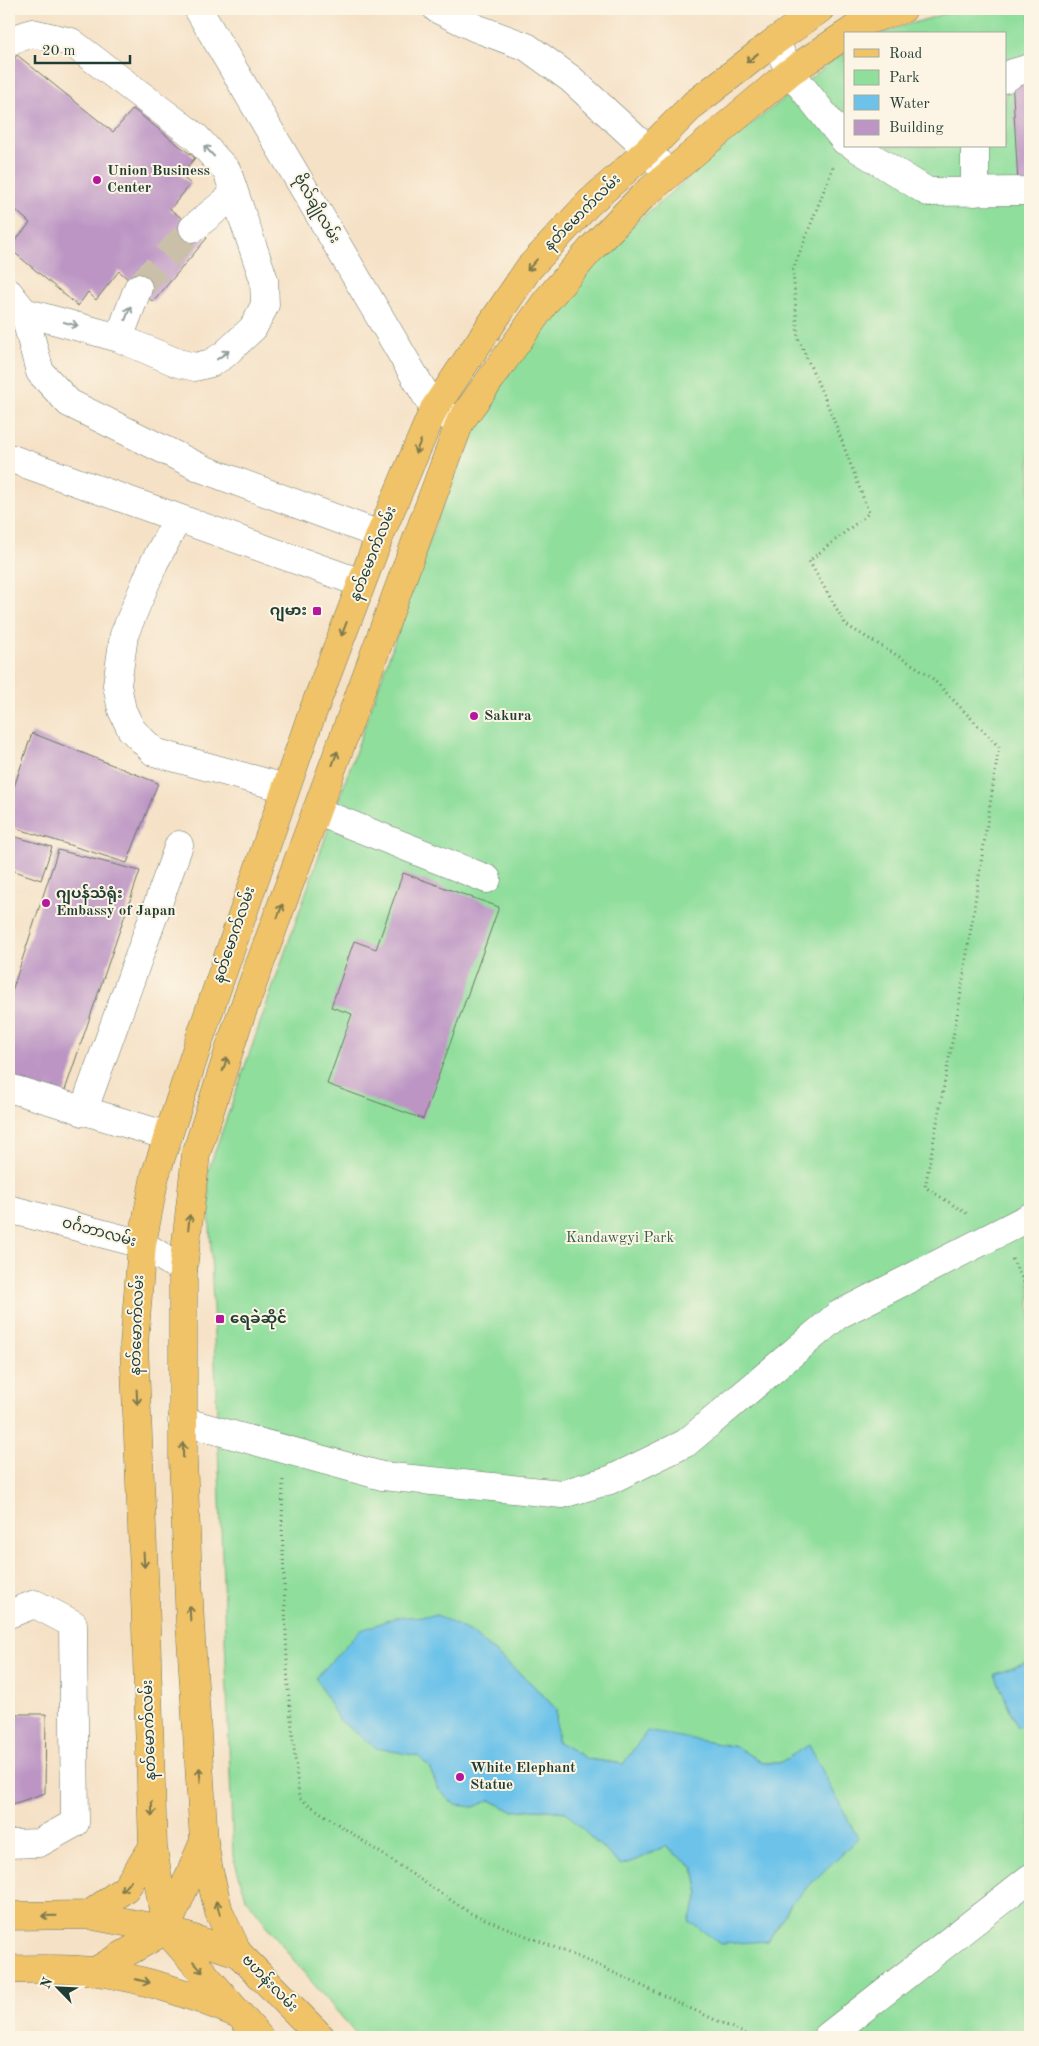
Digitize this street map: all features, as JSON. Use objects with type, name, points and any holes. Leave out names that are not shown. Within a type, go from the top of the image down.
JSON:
[{"type":"main road","name":"နတ်မောက်လမ်း","points":[[166,1930],[153,1847],[134,1345],[142,1244],[155,1176],[257,870],[285,788],[380,535],[434,409],[529,268],[588,204],[648,150],[694,104],[775,40],[820,9]]},
{"type":"main road","name":"နတ်မောက်လမ်း","points":[[849,32],[867,20],[903,9]]},
{"type":"main road","name":"နတ်မောက်လမ်း","points":[[238,1952],[219,1912],[204,1841],[190,1623],[182,1421],[183,1270],[196,1154],[237,1026],[460,422],[547,300],[592,248],[643,196],[790,72],[844,35]]},
{"type":"main road","points":[[380,535],[412,549]]},
{"type":"main road","points":[[257,870],[291,881]]},
{"type":"main road","points":[[95,1971],[166,1930],[204,1841]]},
{"type":"main road","points":[[89,1916],[126,1888],[153,1847]]},
{"type":"main road","points":[[9,1916],[89,1916],[166,1930],[238,1952]]},
{"type":"main road","points":[[166,1930],[259,2037]]},
{"type":"main road","name":"ဗဟန်းလမ်း","points":[[238,1952],[321,2037]]},
{"type":"main road","points":[[9,1969],[95,1971],[146,1981],[185,1993],[240,2014]]},
{"type":"street","name":"ဗိုလ်ချိုလမ်း","points":[[198,9],[434,409]]},
{"type":"street","points":[[437,9],[476,28],[527,47],[570,80],[648,150],[668,175]]},
{"type":"street","points":[[9,41],[32,33],[71,42],[196,137],[227,171],[264,280],[265,305],[253,328],[224,355],[211,363],[196,367],[178,363],[119,338],[16,302]]},
{"type":"street","points":[[775,40],[790,72],[844,138]]},
{"type":"street","points":[[1006,78],[1013,73],[1030,68]]},
{"type":"street","points":[[857,148],[928,192],[1030,191]]},
{"type":"street","points":[[975,148],[976,192]]},
{"type":"street","points":[[193,228],[235,194]]},
{"type":"street","points":[[119,338],[138,288]]},
{"type":"street","points":[[16,302],[40,372],[69,402],[203,469],[380,535]]},
{"type":"street","points":[[434,409],[460,422]]},
{"type":"street","points":[[9,458],[362,583]]},
{"type":"street","points":[[178,518],[154,563],[124,636],[118,685],[122,710],[131,729],[154,752],[285,788]]},
{"type":"street","points":[[316,811],[487,879]]},
{"type":"street","points":[[83,1112],[180,845]]},
{"type":"street","points":[[9,1088],[83,1112],[168,1136]]},
{"type":"street","name":"ဝင်္ဂဘာလမ်း","points":[[9,1209],[142,1244],[183,1270]]},
{"type":"street","points":[[182,1421],[382,1476],[562,1494],[600,1483],[686,1443],[838,1315],[1030,1217]]},
{"type":"street","points":[[9,1614],[35,1604],[72,1624],[74,1823],[39,1843],[9,1844]]},
{"type":"street","points":[[827,2037],[1030,1878]]},
{"type":"path","points":[[844,148],[793,270],[798,338],[832,416],[869,513],[809,561],[846,625],[928,674],[999,747],[959,1004],[925,1187],[999,1234],[1030,1294]]},
{"type":"path","points":[[283,1449],[282,1525],[288,1688],[299,1798],[470,1912],[593,1963],[752,2037]]},
{"type":"green space","name":"Kandawgyi Park","points":[[961,9],[1030,9],[1030,1662],[995,1674],[1017,1726],[1030,1724],[1030,2037],[359,2037],[299,1967],[246,1898],[233,1856],[208,1171],[472,421],[599,254],[743,131],[844,52],[844,148],[1006,148],[1006,32],[883,32]],"holes":[[[472,1633],[533,1685],[556,1709],[557,1741],[587,1759],[623,1764],[694,1740],[737,1747],[762,1763],[779,1763],[857,1838],[793,1901],[768,1941],[690,1921],[699,1894],[694,1868],[665,1846],[639,1859],[621,1865],[566,1812],[537,1809],[512,1811],[490,1800],[474,1807],[439,1790],[429,1767],[418,1756]]]},
{"type":"water","points":[[437,1615],[472,1633],[533,1685],[556,1709],[557,1741],[587,1759],[623,1764],[647,1731],[737,1747],[762,1763],[779,1763],[809,1745],[858,1838],[793,1901],[768,1941],[721,1944],[689,1921],[699,1894],[694,1868],[665,1846],[639,1859],[621,1865],[566,1812],[537,1809],[512,1811],[490,1800],[474,1807],[455,1805],[439,1790],[429,1767],[418,1756],[376,1748],[338,1719],[316,1678],[359,1631],[394,1618]]},
{"type":"water","points":[[1030,1662],[1030,1724],[1017,1727],[995,1674]]},
{"type":"building","name":"Union Business Center","points":[[17,55],[113,132],[133,109],[195,158],[180,175],[191,184],[170,209],[207,238],[153,302],[119,271],[96,300],[88,292],[78,306],[9,248],[30,223],[9,204],[9,65]]},
{"type":"building","points":[[1030,76],[1030,183],[1018,183],[1012,77]]},
{"type":"building","points":[[32,733],[158,783],[127,863],[9,826],[9,802]]},
{"type":"building","points":[[9,835],[52,847],[41,880],[9,869]]},
{"type":"building","points":[[58,850],[140,871],[63,1096],[9,1081],[9,1000]]},
{"type":"building","points":[[403,873],[499,907],[423,1119],[327,1084],[352,1014],[331,1007],[354,941],[376,949]]},
{"type":"building","points":[[9,1714],[46,1714],[45,1793],[13,1804],[9,1804]]},
{"type":"tunnel","points":[[138,288],[193,228]]},
{"type":"place","name":"Union Business Center","points":[[97,180]]},
{"type":"place","name":"ဂျမား","points":[[317,611]]},
{"type":"place","name":"Sakura","points":[[474,716]]},
{"type":"place","name":"ဂျပန်သံရုံး Embassy of Japan","points":[[46,903]]},
{"type":"place","name":"ရေခဲဆိုင်","points":[[220,1319]]},
{"type":"place","name":"White Elephant Statue","points":[[460,1777]]}]
